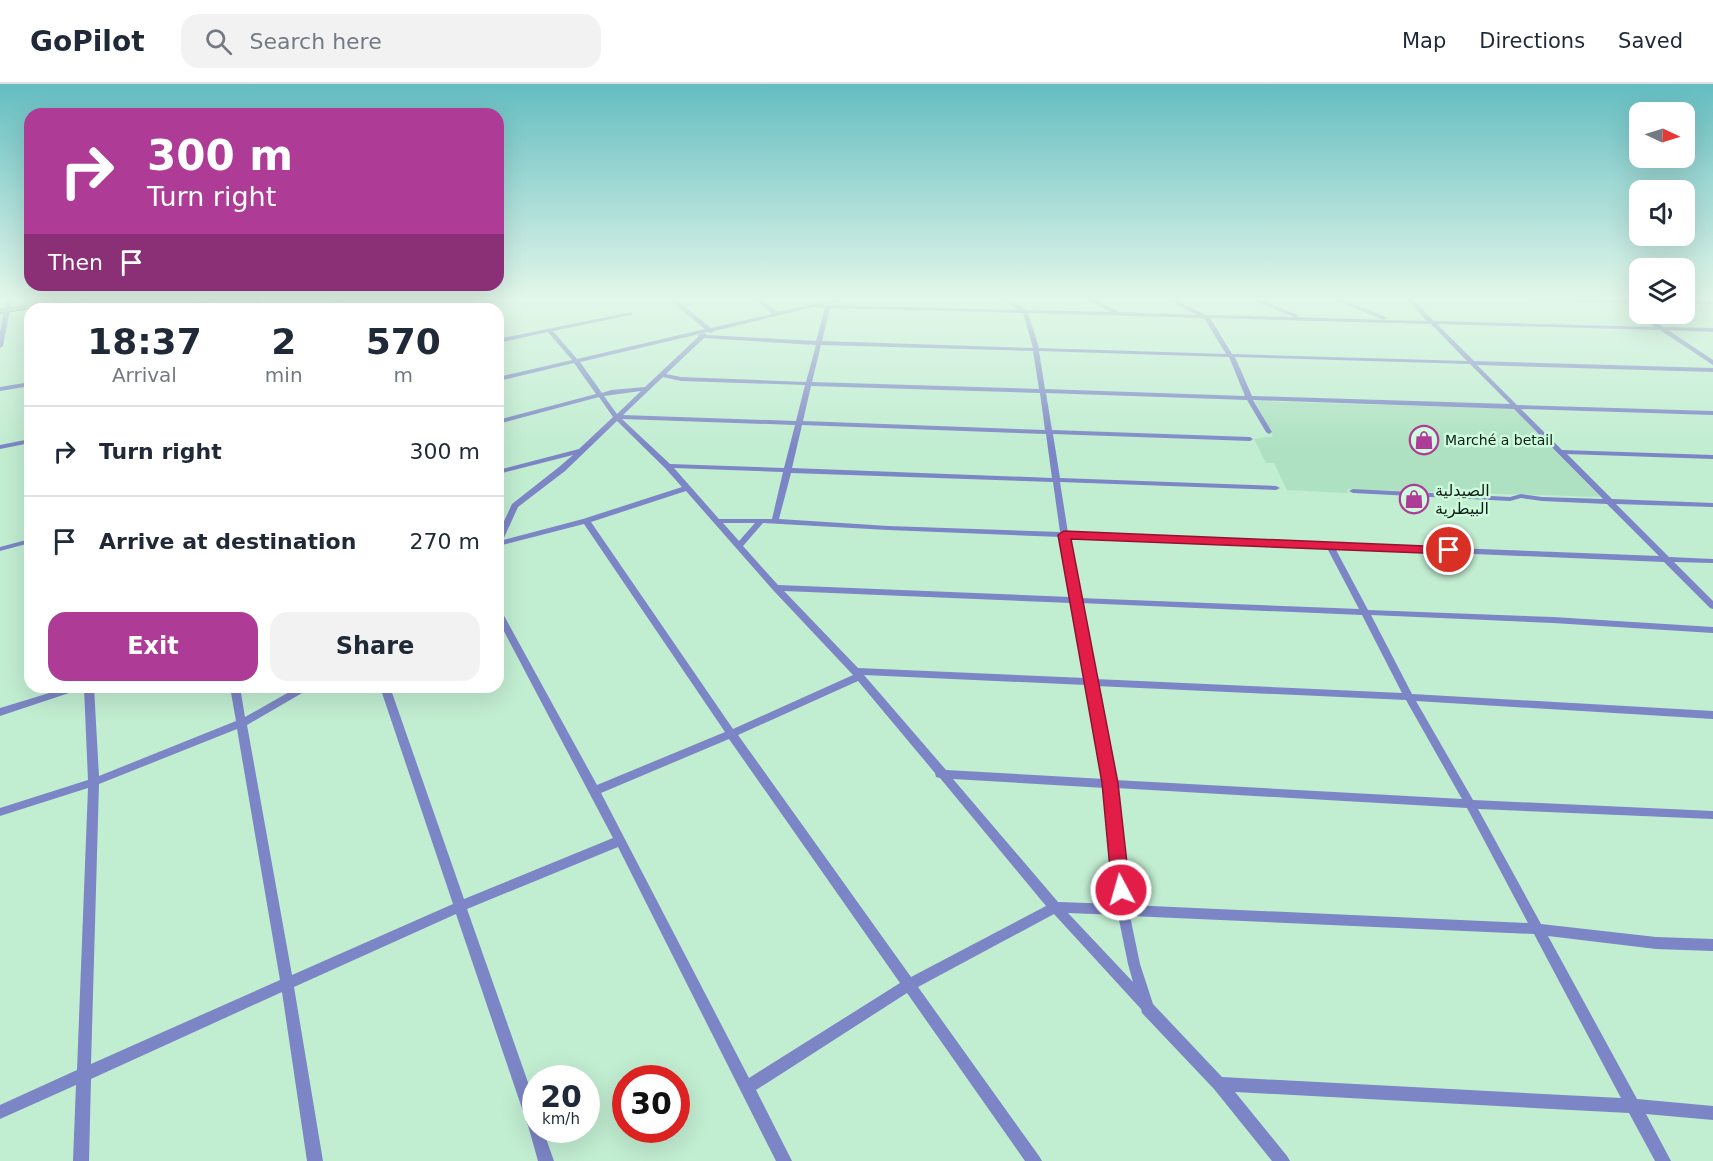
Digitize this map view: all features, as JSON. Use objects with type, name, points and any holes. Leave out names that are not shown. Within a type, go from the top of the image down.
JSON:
[{"type":"street","points":[[564,347],[602,395],[615,417],[668,466],[776,588],[857,673],[940,774],[1055,907],[1219,1084],[1282,1161]]},
{"type":"street","points":[[504,378],[638,347]]},
{"type":"street","points":[[504,530],[515,506],[581,451],[689,347]]},
{"type":"street","points":[[775,521],[817,347]]},
{"type":"street","points":[[973,347],[1713,370]]},
{"type":"street","points":[[1225,347],[1250,400],[1269,432]]},
{"type":"street","points":[[1458,347],[1713,606]]},
{"type":"street","points":[[1690,347],[1713,363]]},
{"type":"street","points":[[1036,349],[1075,602],[1110,783],[1123,911],[1134,964],[1147,1008]]},
{"type":"street","points":[[661,375],[681,379],[1250,400],[1713,413]]},
{"type":"street","points":[[0,390],[24,385]]},
{"type":"street","points":[[504,420],[602,395],[645,389]]},
{"type":"street","points":[[615,417],[1250,439]]},
{"type":"street","points":[[0,447],[24,442]]},
{"type":"street","points":[[504,470],[581,451]]},
{"type":"street","points":[[1562,452],[1713,457]]},
{"type":"street","points":[[668,466],[1276,488]]},
{"type":"street","points":[[504,542],[586,521],[686,488]]},
{"type":"street","points":[[1353,491],[1510,499],[1521,496],[1542,499],[1713,505]]},
{"type":"street","points":[[718,520],[1713,561]]},
{"type":"street","points":[[586,521],[731,734],[1034,1161]]},
{"type":"street","points":[[740,545],[761,521]]},
{"type":"street","points":[[0,549],[24,543]]},
{"type":"street","points":[[1330,546],[1409,697],[1470,804],[1663,1161]]},
{"type":"street","points":[[776,588],[1553,620],[1713,630]]},
{"type":"street","points":[[504,623],[595,790],[783,1161]]},
{"type":"street","points":[[595,790],[731,734],[857,673],[1409,697],[1713,715]]},
{"type":"street","points":[[0,712],[61,693]]},
{"type":"street","points":[[81,1161],[94,782],[89,693]]},
{"type":"street","points":[[236,693],[287,982],[315,1161]]},
{"type":"street","points":[[0,812],[94,782],[242,723],[295,693]]},
{"type":"street","points":[[387,693],[522,1087]]},
{"type":"street","points":[[940,774],[1470,804],[1713,815]]},
{"type":"street","points":[[0,1112],[287,982],[461,906],[619,841]]},
{"type":"street","points":[[748,1088],[909,985],[1055,907],[1536,929],[1656,943],[1713,945]]},
{"type":"street","points":[[1219,1084],[1632,1106],[1713,1113]]},
{"type":"street","points":[[540,1143],[546,1161]]},
{"type":"shaded area","points":[[1255,401],[1514,409],[1600,497],[1347,489],[1348,493],[1287,490],[1274,463],[1266,463],[1254,439],[1273,436]]},
{"type":"place","name":"Marché a betail","points":[[1424,440]]},
{"type":"place","name":"الصيدلية البيطرية","points":[[1414,499]]},
{"type":"route","points":[[1121,890],[1110,783],[1064,535],[1449,550]]}]
